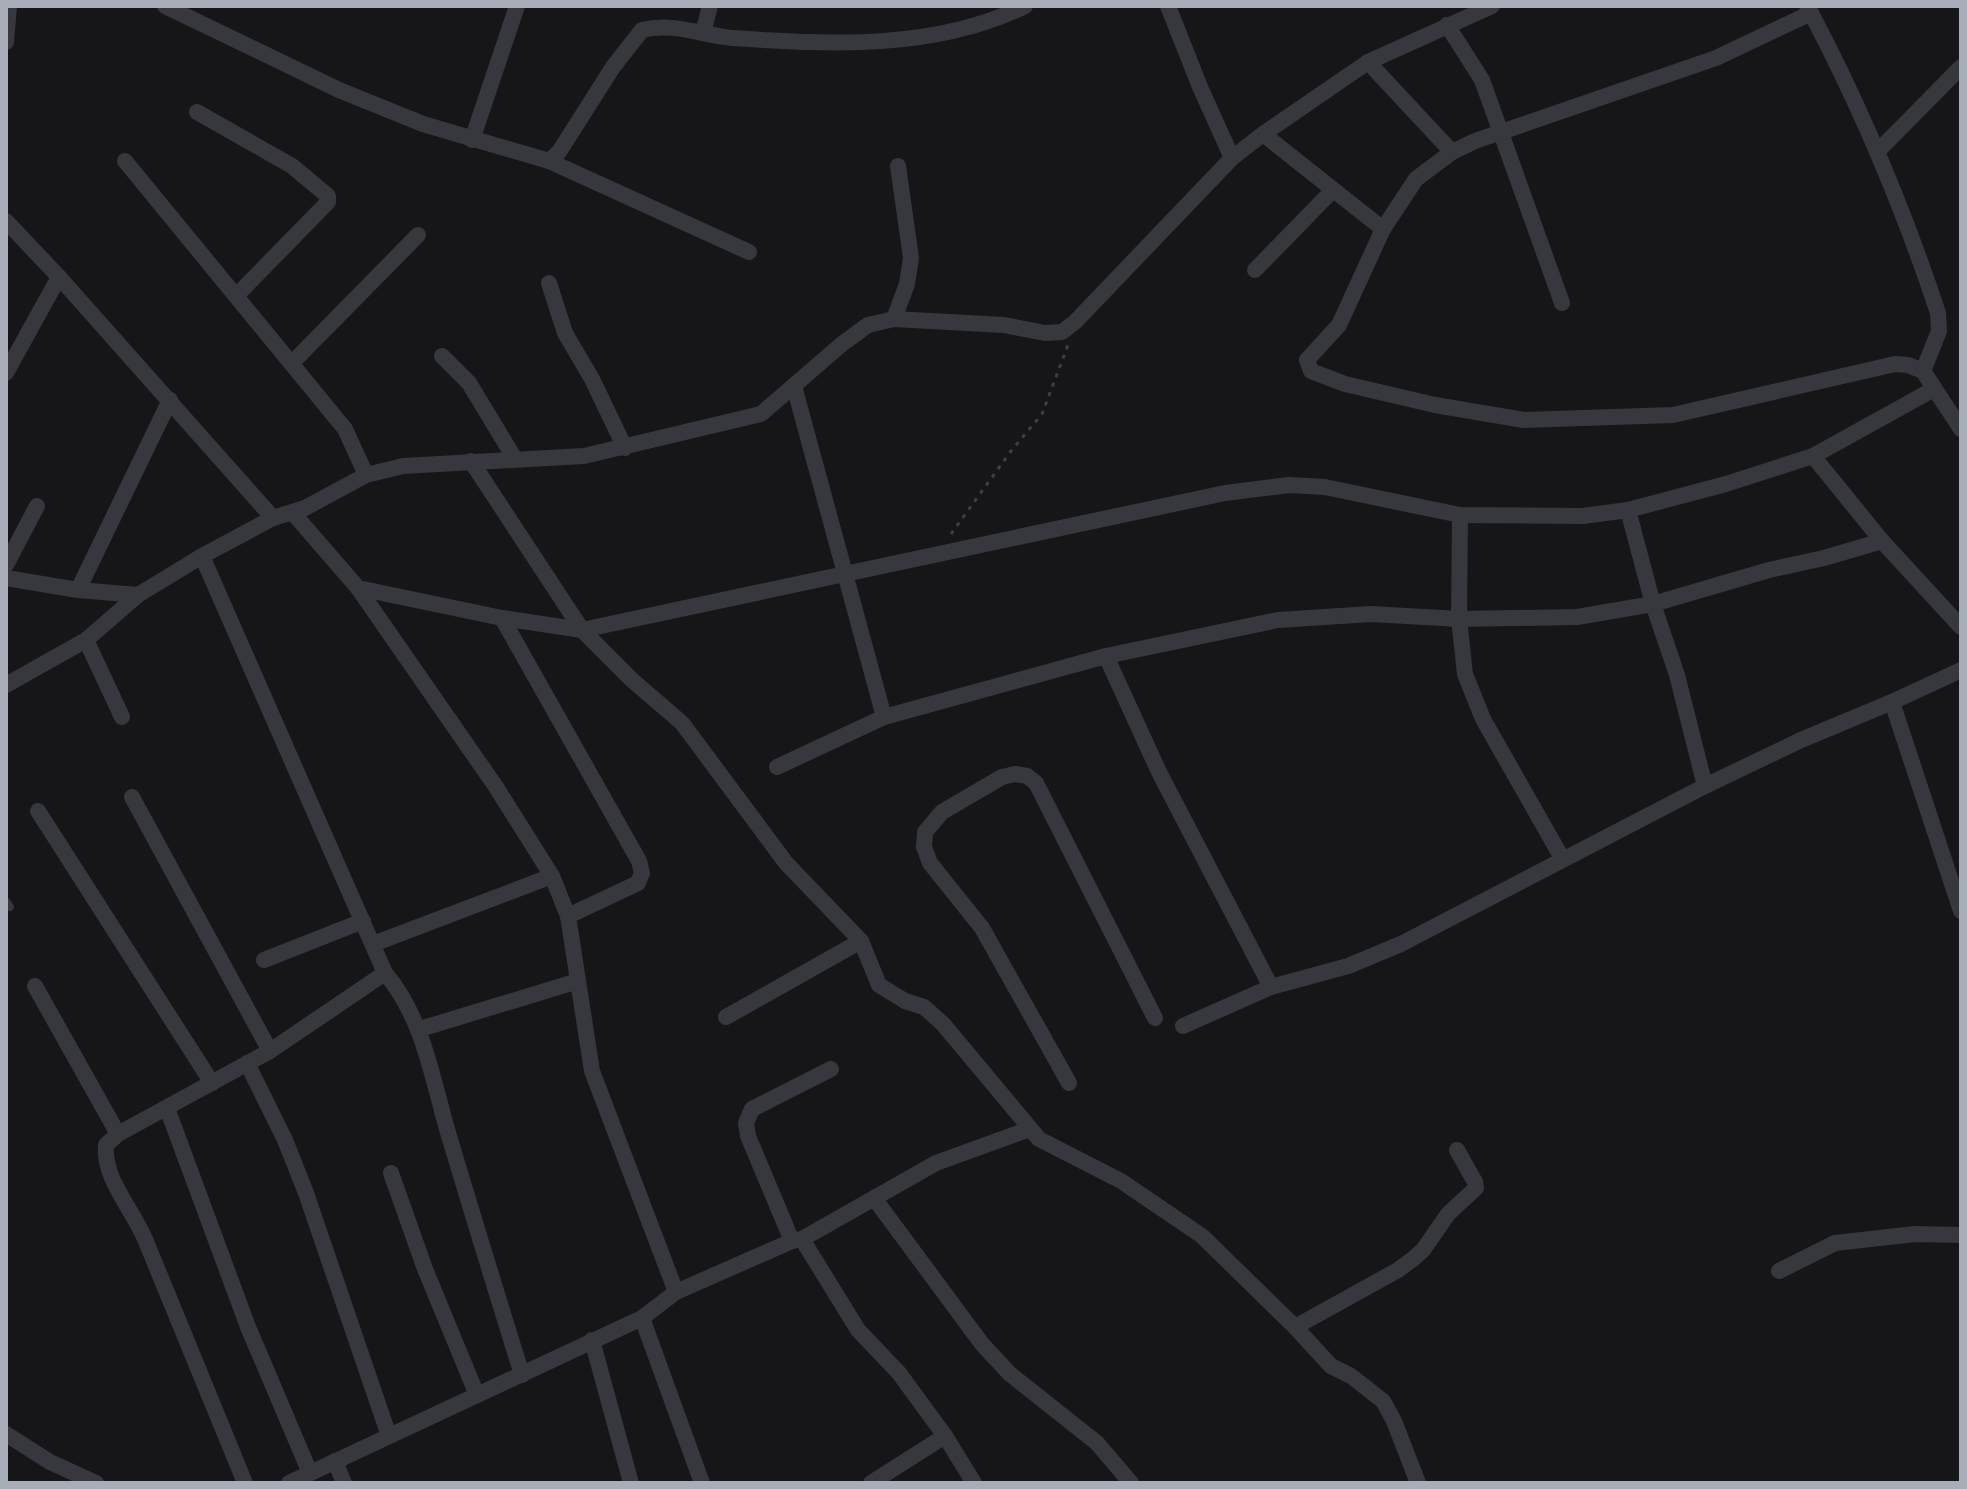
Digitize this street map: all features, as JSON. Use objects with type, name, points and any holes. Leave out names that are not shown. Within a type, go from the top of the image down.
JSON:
[{"type":"street","points":[[6,42],[9,6]]},
{"type":"street","points":[[165,6],[192,12],[339,90],[423,124],[549,161],[749,252]]},
{"type":"street","points":[[472,140],[517,6]]},
{"type":"street","points":[[703,33],[710,6]]},
{"type":"street","points":[[549,161],[559,152],[613,67],[642,30],[670,26],[703,33],[794,42],[884,40],[967,28],[1025,6]]},
{"type":"street","points":[[1168,6],[1232,158]]},
{"type":"street","points":[[6,685],[86,640],[138,595],[202,556],[273,518],[293,513],[366,475],[403,466],[584,456],[761,414],[868,325],[894,319],[1004,325],[1045,333],[1062,332],[1232,158],[1263,134],[1368,62],[1492,6]]},
{"type":"street","points":[[1923,371],[1939,331],[1938,313],[1878,151],[1846,80],[1809,10],[1716,58],[1475,141],[1452,152],[1416,179],[1383,229],[1339,325],[1307,360],[1311,371],[1345,384],[1435,405],[1524,420],[1673,415],[1895,364],[1908,365],[1923,371],[1961,429]]},
{"type":"street","points":[[1447,25],[1482,80],[1562,303]]},
{"type":"street","points":[[1368,62],[1452,152]]},
{"type":"street","points":[[1878,151],[1961,67]]},
{"type":"street","points":[[197,112],[292,166],[328,196],[328,202],[237,295]]},
{"type":"street","points":[[1263,134],[1383,229]]},
{"type":"street","points":[[125,161],[345,429],[366,475]]},
{"type":"street","points":[[894,319],[907,284],[911,258],[898,166]]},
{"type":"street","points":[[1255,270],[1333,190]]},
{"type":"street","points":[[6,221],[273,518]]},
{"type":"street","points":[[292,363],[418,235]]},
{"type":"street","points":[[6,373],[59,277]]},
{"type":"street","points":[[549,283],[565,333],[592,379],[625,448]]},
{"type":"street","points":[[442,356],[469,383],[515,459]]},
{"type":"street","points":[[794,386],[884,717]]},
{"type":"street","points":[[358,588],[502,618],[582,630],[1225,493],[1289,485],[1325,487],[1460,515],[1583,516],[1628,510],[1726,484],[1813,456],[1934,389]]},
{"type":"street","points":[[78,590],[170,400]]},
{"type":"street","points":[[1813,456],[1882,541],[1961,627]]},
{"type":"street","points":[[471,461],[582,630],[632,680],[682,723],[771,845],[861,941],[879,985],[905,1001],[924,1007],[943,1024],[1039,1139],[1121,1181],[1202,1236],[1331,1366],[1351,1376],[1383,1401],[1418,1483]]},
{"type":"street","points":[[6,565],[37,506]]},
{"type":"street","points":[[1628,510],[1653,604],[1677,675],[1705,786]]},
{"type":"street","points":[[293,513],[358,588],[496,787],[552,876],[568,916],[592,1071],[676,1292]]},
{"type":"street","points":[[1460,515],[1459,619],[1465,674],[1483,719],[1562,858]]},
{"type":"street","points":[[777,767],[884,717],[1106,656],[1278,620],[1371,614],[1459,619],[1577,617],[1653,604],[1882,541]]},
{"type":"street","points":[[202,556],[385,973],[420,1029],[441,1112],[522,1375]]},
{"type":"street","points":[[6,578],[78,590],[138,595]]},
{"type":"street","points":[[502,618],[639,861],[642,873],[638,883],[568,916]]},
{"type":"street","points":[[86,640],[122,717]]},
{"type":"street","points":[[1106,656],[1159,772],[1271,987]]},
{"type":"street","points":[[1183,1026],[1271,987],[1348,966],[1401,944],[1705,786],[1961,670]]},
{"type":"street","points":[[1943,679],[1961,687]]},
{"type":"street","points":[[1892,702],[1961,911]]},
{"type":"street","points":[[1069,1083],[982,928],[930,863],[924,847],[925,832],[942,812],[1002,777],[1027,776],[1036,783],[1155,1018]]},
{"type":"street","points":[[132,797],[270,1051]]},
{"type":"street","points":[[38,811],[212,1083]]},
{"type":"street","points":[[373,944],[552,876]]},
{"type":"street","points":[[264,960],[363,921]]},
{"type":"street","points":[[726,1017],[861,941]]},
{"type":"street","points":[[245,1483],[172,1311],[144,1236],[117,1188],[105,1158],[106,1145],[118,1134],[270,1051],[385,973]]},
{"type":"street","points":[[420,1029],[578,981]]},
{"type":"street","points":[[35,986],[118,1134]]},
{"type":"street","points":[[247,1063],[285,1140],[306,1193],[389,1436]]},
{"type":"street","points":[[831,1069],[752,1109],[746,1123],[748,1136],[797,1240],[858,1330],[899,1373],[945,1436],[974,1483]]},
{"type":"street","points":[[167,1108],[248,1327],[310,1473]]},
{"type":"street","points":[[289,1483],[642,1318],[676,1292],[797,1240],[936,1163],[1030,1129]]},
{"type":"street","points":[[1295,1327],[1398,1270],[1423,1250],[1448,1214],[1476,1188],[1457,1150]]},
{"type":"street","points":[[391,1173],[425,1269],[477,1395]]},
{"type":"street","points":[[874,1198],[982,1344],[1010,1374],[1097,1443],[1131,1483]]},
{"type":"street","points":[[1779,1271],[1835,1243],[1915,1234],[1961,1235]]},
{"type":"street","points":[[642,1318],[702,1483]]},
{"type":"street","points":[[592,1340],[631,1483]]},
{"type":"street","points":[[871,1483],[945,1436]]},
{"type":"street","points":[[9,1437],[50,1462],[96,1483]]},
{"type":"street","points":[[335,1461],[344,1483]]},
{"type":"path","points":[[937,554],[1011,451],[1042,414],[1064,362],[1075,322]]}]
